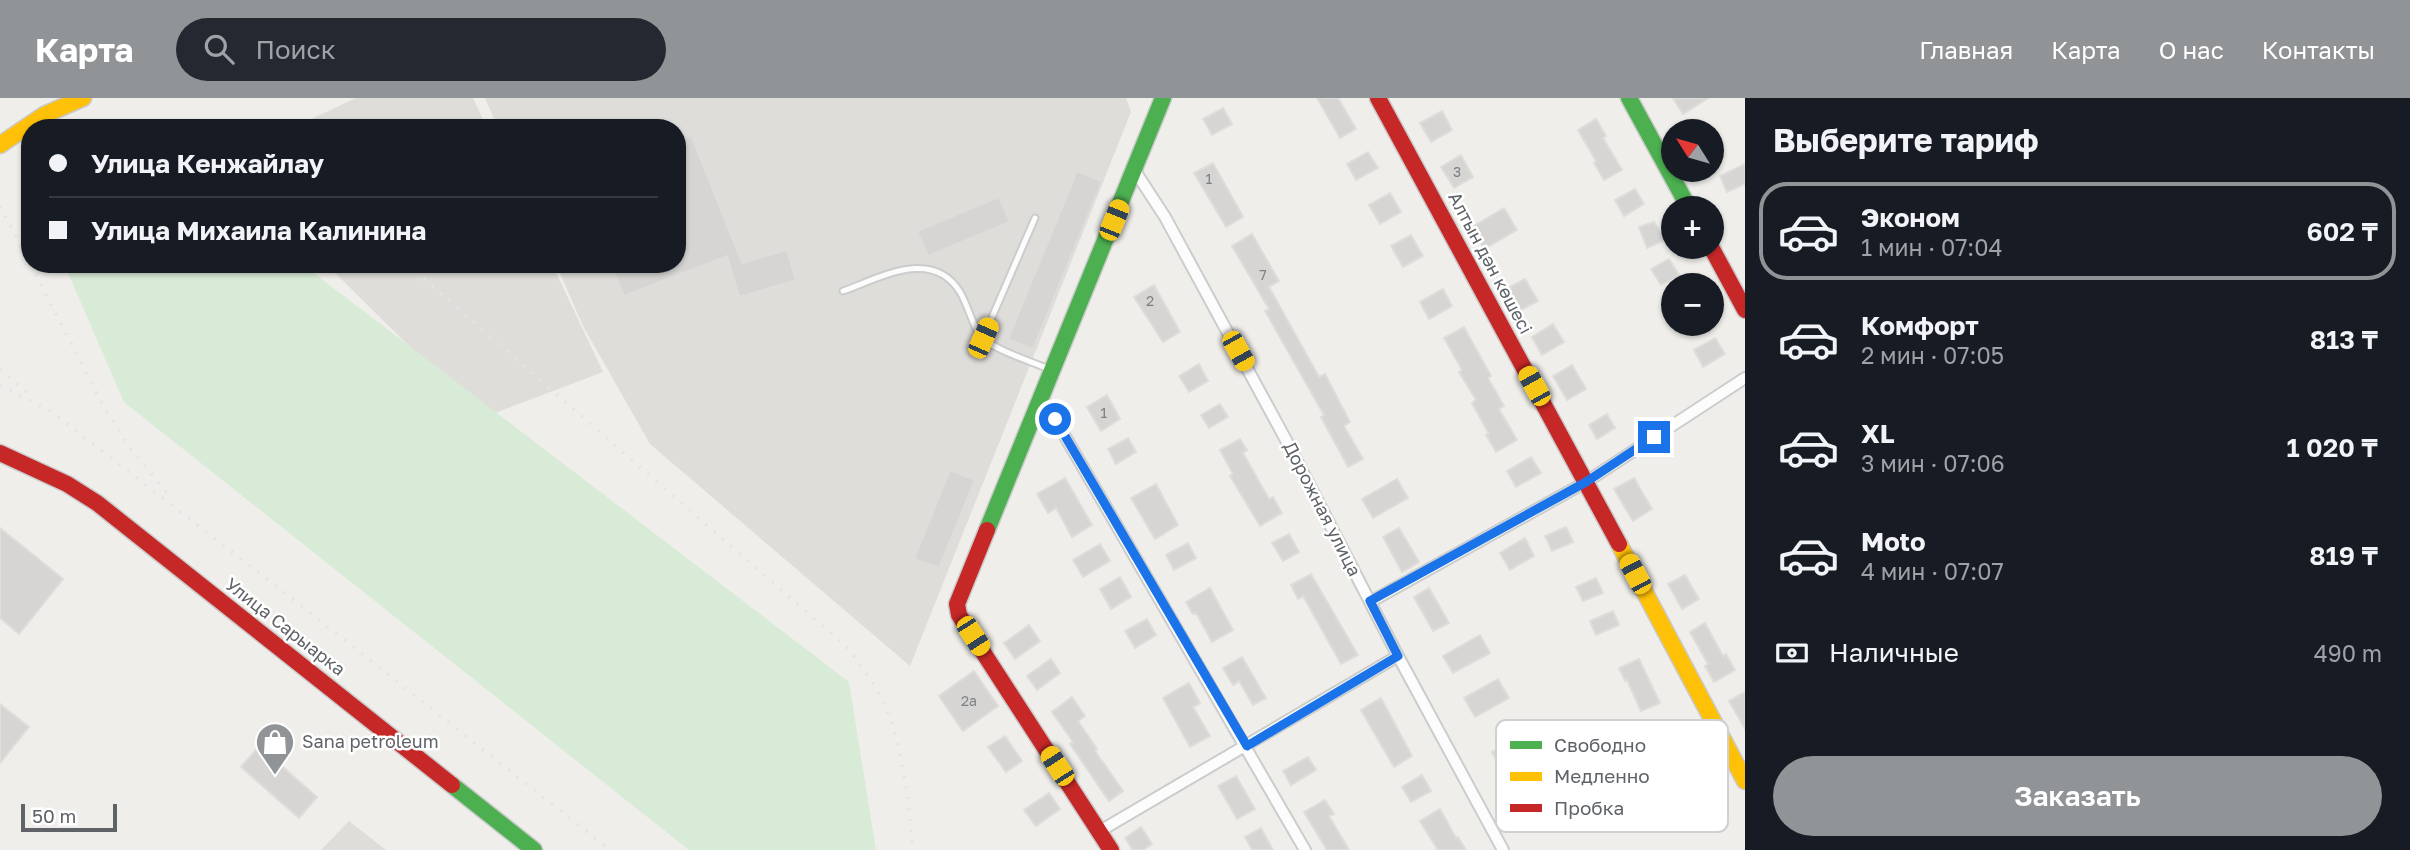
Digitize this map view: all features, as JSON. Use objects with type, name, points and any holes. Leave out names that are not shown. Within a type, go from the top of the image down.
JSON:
[{"type":"street","points":[[38,119],[83,98]]},
{"type":"street","points":[[1111,850],[959,615],[957,604],[960,591],[1163,98]]},
{"type":"street","name":"Алтын дән көшесі","points":[[1378,98],[1713,720]]},
{"type":"street","points":[[1629,98],[1682,196]]},
{"type":"street","points":[[0,145],[21,131]]},
{"type":"street","name":"Дорожная улица","points":[[1135,171],[1165,217],[1286,440],[1503,850]]},
{"type":"street","points":[[1717,259],[1745,310]]},
{"type":"street","points":[[1370,601],[1586,482],[1745,378]]},
{"type":"street","points":[[1041,395],[1305,850]]},
{"type":"street","name":"Улица Сарыарка","points":[[0,453],[55,478],[97,503],[534,850]]},
{"type":"street","points":[[1100,831],[1398,656]]},
{"type":"street","name":"Алтын дән көшесі","points":[[1728,749],[1745,781]]},
{"type":"lane","points":[[983,338],[1035,218]]},
{"type":"lane","points":[[843,291],[912,267],[929,269],[949,280],[960,291],[983,338],[992,345],[1052,370]]},
{"type":"shaded area","points":[[356,98],[473,98],[483,119],[311,119]]},
{"type":"shaded area","points":[[485,98],[1126,98],[1131,112],[910,666],[650,444],[583,326],[560,273],[686,273],[686,119],[494,119]]},
{"type":"shaded area","points":[[335,273],[556,273],[603,372],[482,418]]},
{"type":"shaded area","points":[[349,821],[386,850],[321,850]]},
{"type":"green space","points":[[68,273],[314,273],[849,682],[876,850],[689,850],[124,402]]},
{"type":"building","points":[[1317,98],[1338,98],[1356,129],[1340,138]]},
{"type":"building","points":[[1673,98],[1708,98],[1683,114]]},
{"type":"building","points":[[1223,108],[1232,124],[1212,135],[1203,119]]},
{"type":"building","points":[[1442,111],[1452,130],[1431,142],[1420,123]]},
{"type":"building","points":[[1596,119],[1606,136],[1603,138],[1622,170],[1604,180],[1578,130]]},
{"type":"building","points":[[691,135],[742,263],[787,250],[796,280],[739,297],[727,256],[686,272],[686,137]]},
{"type":"building","points":[[1368,152],[1378,168],[1356,180],[1347,164]]},
{"type":"building","points":[[1461,155],[1473,177],[1454,188],[1441,167]]},
{"type":"building","points":[[1213,163],[1243,217],[1226,227],[1194,173]]},
{"type":"building","points":[[1745,164],[1745,184],[1727,192],[1723,182],[1724,174]]},
{"type":"building","points":[[1077,171],[1102,181],[1033,349],[1008,339]]},
{"type":"building","points":[[1635,189],[1644,204],[1624,216],[1615,200]]},
{"type":"building","points":[[1390,193],[1401,212],[1380,224],[1369,205]]},
{"type":"building","points":[[999,197],[1010,222],[928,256],[917,231]]},
{"type":"building","points":[[1504,208],[1517,230],[1484,249],[1472,227]]},
{"type":"building","points":[[1654,222],[1661,233],[1661,242],[1647,248],[1639,227]]},
{"type":"building","points":[[1252,234],[1279,281],[1269,287],[1319,377],[1325,374],[1350,422],[1344,426],[1363,459],[1348,467],[1321,417],[1324,415],[1265,311],[1269,309],[1232,246]]},
{"type":"building","points":[[1411,235],[1423,256],[1403,267],[1391,246]]},
{"type":"building","points":[[1669,259],[1678,273],[1661,273],[1661,285],[1651,269]]},
{"type":"building","points":[[615,273],[683,273],[624,296]]},
{"type":"building","points":[[1525,279],[1538,301],[1519,311],[1506,289]]},
{"type":"building","points":[[1154,285],[1180,332],[1163,342],[1134,297]]},
{"type":"building","points":[[1443,289],[1452,306],[1429,319],[1420,302]]},
{"type":"building","points":[[1553,324],[1564,342],[1542,355],[1532,337]]},
{"type":"building","points":[[1464,327],[1491,376],[1488,378],[1504,406],[1499,409],[1517,440],[1496,452],[1472,403],[1476,400],[1459,372],[1462,370],[1444,338]]},
{"type":"building","points":[[1715,338],[1725,354],[1703,367],[1694,350]]},
{"type":"building","points":[[1199,364],[1208,381],[1189,392],[1179,376]]},
{"type":"building","points":[[1572,365],[1586,389],[1567,400],[1553,376]]},
{"type":"building","points":[[1107,395],[1120,419],[1101,431],[1087,407]]},
{"type":"building","points":[[1220,404],[1228,417],[1209,428],[1201,415]]},
{"type":"building","points":[[1607,414],[1615,428],[1597,439],[1589,425]]},
{"type":"building","points":[[1128,438],[1136,452],[1116,464],[1108,449]]},
{"type":"building","points":[[1240,439],[1247,450],[1243,453],[1269,499],[1273,497],[1282,513],[1260,526],[1230,476],[1233,474],[1220,450]]},
{"type":"building","points":[[1531,457],[1541,473],[1516,487],[1507,471]]},
{"type":"building","points":[[950,470],[975,480],[939,568],[914,559]]},
{"type":"building","points":[[1065,478],[1092,525],[1072,537],[1056,508],[1048,513],[1037,494]]},
{"type":"building","points":[[1634,478],[1652,509],[1633,521],[1614,489]]},
{"type":"building","points":[[1397,479],[1408,498],[1373,518],[1362,499]]},
{"type":"building","points":[[1156,484],[1178,525],[1155,539],[1131,498]]},
{"type":"building","points":[[1566,527],[1573,542],[1552,551],[1545,536]]},
{"type":"building","points":[[0,528],[63,579],[19,634],[0,618]]},
{"type":"building","points":[[1399,528],[1419,562],[1402,572],[1383,537]]},
{"type":"building","points":[[1289,534],[1299,552],[1283,561],[1272,543]]},
{"type":"building","points":[[1525,538],[1534,556],[1510,570],[1500,553]]},
{"type":"building","points":[[1188,543],[1196,558],[1174,570],[1166,555]]},
{"type":"building","points":[[1100,544],[1110,561],[1083,577],[1073,560]]},
{"type":"building","points":[[1311,574],[1358,655],[1341,664],[1303,596],[1298,599],[1291,585]]},
{"type":"building","points":[[1685,575],[1699,599],[1682,609],[1668,584]]},
{"type":"building","points":[[1120,577],[1131,597],[1111,609],[1100,589]]},
{"type":"building","points":[[1596,578],[1603,593],[1583,601],[1576,587]]},
{"type":"building","points":[[1210,588],[1233,630],[1212,642],[1196,613],[1193,614],[1186,602]]},
{"type":"building","points":[[1429,588],[1449,623],[1433,631],[1414,597]]},
{"type":"building","points":[[1613,611],[1619,625],[1596,635],[1590,621]]},
{"type":"building","points":[[1147,619],[1156,635],[1135,648],[1125,631]]},
{"type":"building","points":[[1705,623],[1723,656],[1726,654],[1735,670],[1714,682],[1705,666],[1708,664],[1690,632]]},
{"type":"building","points":[[1029,625],[1040,641],[1015,659],[1004,643]]},
{"type":"building","points":[[1480,635],[1490,653],[1453,673],[1443,656]]},
{"type":"building","points":[[1242,657],[1266,698],[1253,705],[1239,681],[1233,685],[1223,668]]},
{"type":"building","points":[[1051,659],[1060,673],[1037,690],[1027,676]]},
{"type":"building","points":[[1639,659],[1660,703],[1641,711],[1619,668]]},
{"type":"building","points":[[974,671],[998,706],[963,731],[939,696]]},
{"type":"building","points":[[1498,679],[1509,698],[1475,717],[1464,698]]},
{"type":"building","points":[[1189,683],[1200,703],[1193,707],[1210,736],[1190,747],[1163,698]]},
{"type":"building","points":[[1745,692],[1745,729],[1729,701]]},
{"type":"building","points":[[1072,697],[1085,716],[1078,721],[1123,791],[1109,801],[1070,744],[1073,742],[1052,712]]},
{"type":"building","points":[[1381,698],[1412,756],[1394,767],[1361,710]]},
{"type":"building","points":[[0,704],[29,727],[0,763]]},
{"type":"building","points":[[1005,736],[1022,761],[1006,772],[988,747]]},
{"type":"building","points":[[259,746],[317,797],[299,818],[241,767]]},
{"type":"building","points":[[1308,757],[1316,770],[1291,785],[1283,771]]},
{"type":"building","points":[[1422,775],[1431,791],[1411,802],[1402,787]]},
{"type":"building","points":[[1236,776],[1255,809],[1237,819],[1218,786]]},
{"type":"building","points":[[1049,793],[1060,809],[1036,826],[1024,810]]},
{"type":"building","points":[[1325,800],[1334,814],[1329,816],[1349,850],[1327,850],[1304,812]]},
{"type":"building","points":[[1440,809],[1466,850],[1438,850],[1429,836],[1420,821]]},
{"type":"building","points":[[1141,827],[1152,844],[1143,850],[1133,850],[1125,838]]},
{"type":"building","points":[[1261,828],[1273,850],[1252,850],[1245,837]]},
{"type":"railway","points":[[0,206],[21,247]]},
{"type":"railway","points":[[35,273],[103,405],[130,448],[167,493]]},
{"type":"railway","points":[[417,273],[849,649],[877,690],[893,728],[903,768],[913,850]]},
{"type":"railway","points":[[0,369],[27,392]]},
{"type":"railway","points":[[0,385],[49,410],[610,850]]},
{"type":"traffic: fast","points":[[987,530],[1163,98]]},
{"type":"traffic: fast","points":[[1629,98],[1682,196]]},
{"type":"traffic: fast","points":[[452,785],[534,850]]},
{"type":"traffic: slow","points":[[38,119],[83,98]]},
{"type":"traffic: slow","points":[[0,145],[21,131]]},
{"type":"traffic: slow","points":[[1619,544],[1713,720]]},
{"type":"traffic: slow","points":[[1728,749],[1745,781]]},
{"type":"traffic: jam","points":[[1378,98],[1619,544]]},
{"type":"traffic: jam","points":[[1717,259],[1745,310]]},
{"type":"traffic: jam","points":[[0,453],[67,484],[97,503],[452,785]]},
{"type":"traffic: jam","points":[[987,530],[957,604],[959,615],[1111,850]]},
{"type":"place","name":"Sana petroleum","points":[[275,776]]},
{"type":"route","points":[[1055,419],[1247,746],[1398,656],[1370,601],[1586,482],[1654,437]]}]
